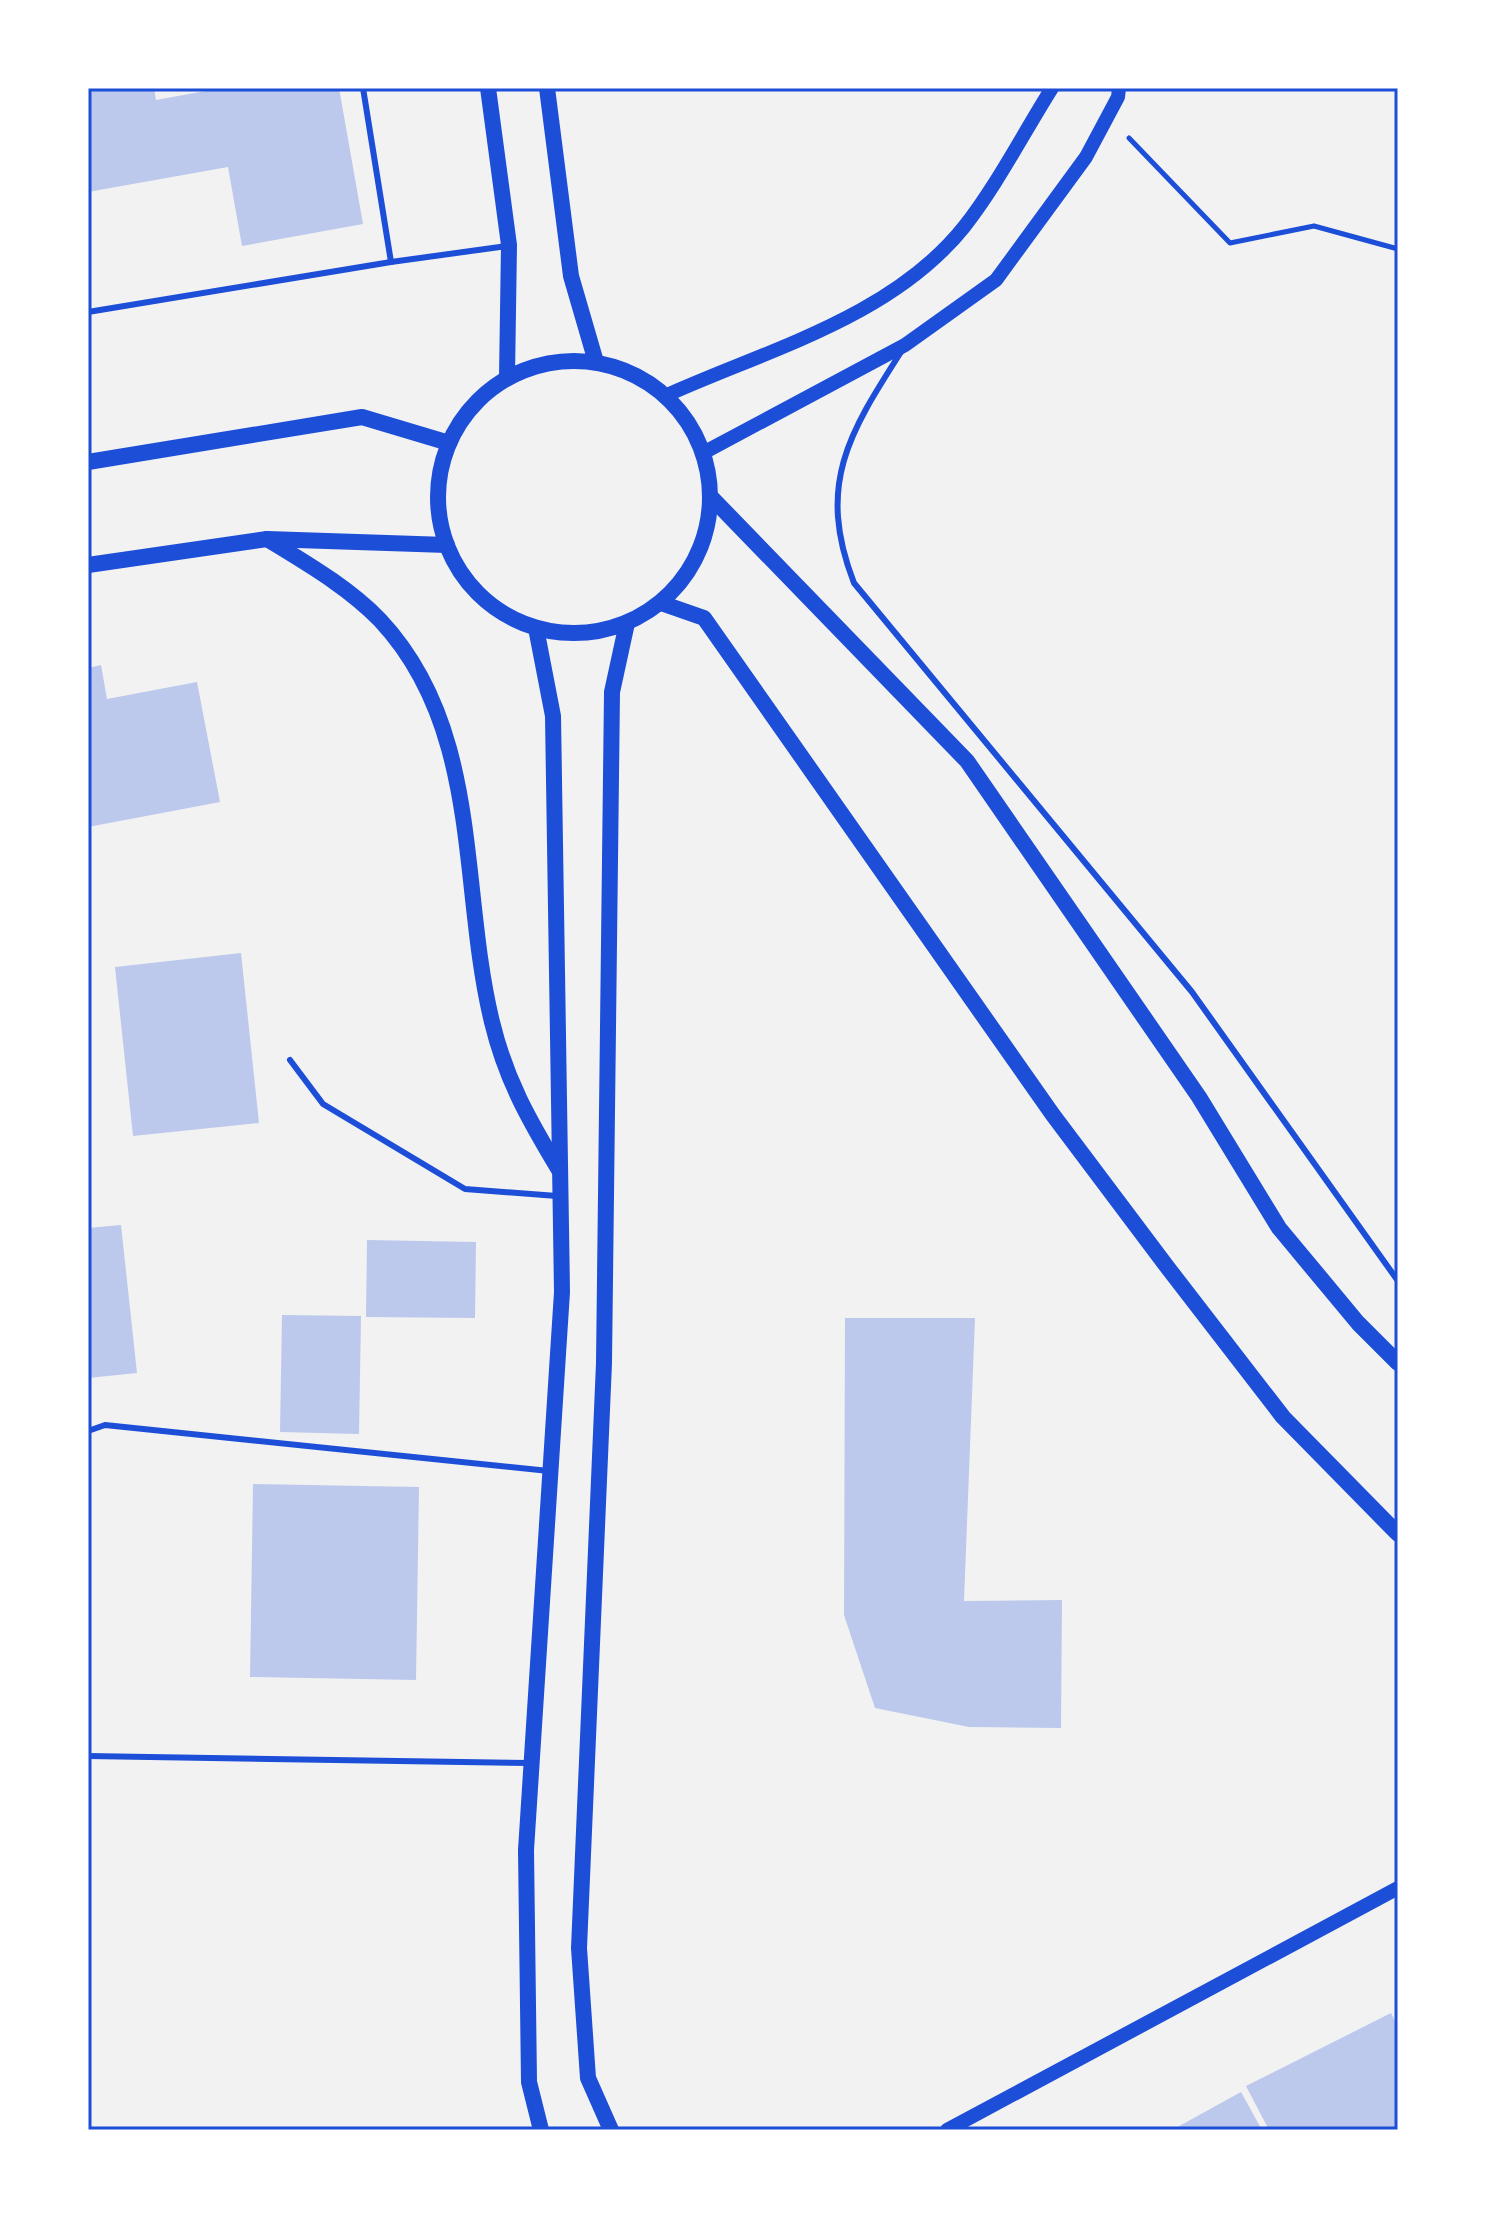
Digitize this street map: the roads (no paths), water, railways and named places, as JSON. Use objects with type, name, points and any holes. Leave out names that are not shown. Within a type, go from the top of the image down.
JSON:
[{"type":"main road","points":[[488,88],[509,245],[507,377]]},
{"type":"main road","points":[[547,88],[571,276],[596,362]]},
{"type":"main road","points":[[551,362],[596,362],[628,371],[665,396],[682,413],[703,453],[710,496],[705,537],[687,574],[661,603],[627,623],[582,633],[536,628],[507,615],[482,597],[447,545],[438,493],[449,443],[473,405],[507,377],[551,362]]},
{"type":"main road","points":[[88,462],[362,417],[449,443]]},
{"type":"main road","points":[[710,496],[967,761],[1199,1097],[1279,1228],[1358,1323],[1398,1363]]},
{"type":"main road","points":[[88,565],[267,539],[447,545]]},
{"type":"main road","points":[[267,539],[351,595],[380,621],[415,666],[455,761],[492,1021],[517,1100],[560,1171]]},
{"type":"main road","points":[[661,603],[704,618],[1053,1115],[1168,1268],[1283,1417],[1398,1534]]},
{"type":"main road","points":[[611,2130],[588,2078],[579,1948],[604,1363],[612,692],[627,623]]},
{"type":"main road","points":[[536,628],[553,716],[562,1292],[526,1850],[529,2082],[541,2130]]},
{"type":"street","points":[[665,396],[820,332],[924,267],[964,227],[1052,88]]},
{"type":"street","points":[[703,453],[905,345],[996,280],[1086,157],[1119,88]]},
{"type":"street","points":[[947,2130],[1398,1888]]},
{"type":"lane","points":[[363,88],[391,262]]},
{"type":"lane","points":[[88,312],[509,245]]},
{"type":"lane","points":[[905,345],[857,420],[843,464],[837,511],[843,555],[854,583],[1192,992],[1398,1281]]},
{"type":"lane","points":[[290,1060],[323,1104],[465,1189],[560,1196]]},
{"type":"lane","points":[[88,1431],[105,1425],[550,1471]]},
{"type":"lane","points":[[88,1756],[532,1763]]}]
